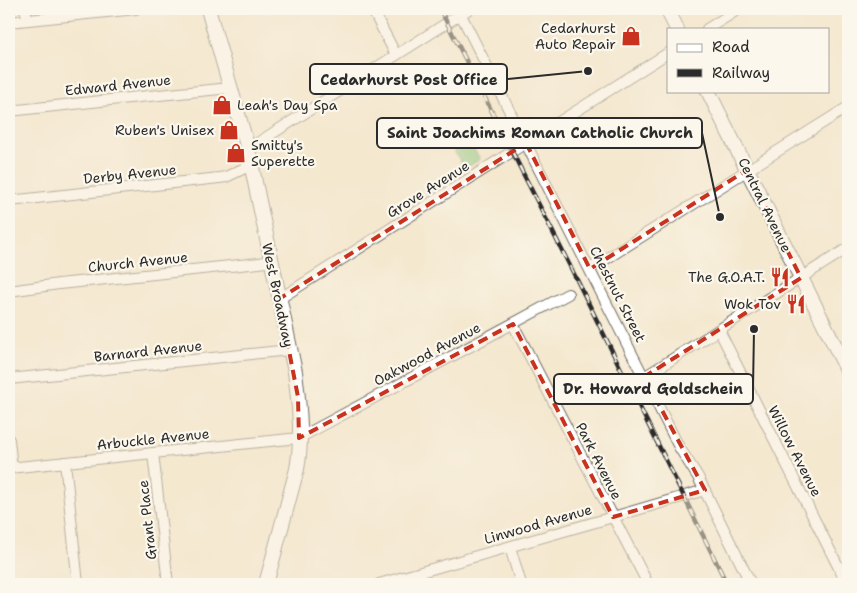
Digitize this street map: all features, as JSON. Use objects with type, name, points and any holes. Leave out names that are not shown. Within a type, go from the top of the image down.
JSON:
[{"type":"main road","name":"West Broadway","points":[[208,9],[252,165],[295,372],[298,397],[299,457],[266,584]]},
{"type":"main road","points":[[667,9],[676,28]]},
{"type":"main road","name":"Central Avenue","points":[[708,92],[848,372]]},
{"type":"street","points":[[25,9],[28,20]]},
{"type":"street","points":[[9,22],[136,9]]},
{"type":"street","points":[[372,9],[396,55]]},
{"type":"street","points":[[709,28],[739,9]]},
{"type":"street","points":[[248,149],[463,11]]},
{"type":"street","name":"Chestnut Street","points":[[463,11],[526,143],[679,447],[705,490],[751,584]]},
{"type":"street","name":"Grove Avenue","points":[[279,299],[667,55]]},
{"type":"street","name":"Edward Avenue","points":[[9,111],[230,88]]},
{"type":"street","points":[[590,269],[848,107]]},
{"type":"street","name":"Derby Avenue","points":[[9,201],[219,178],[252,165]]},
{"type":"street","points":[[644,377],[848,248]]},
{"type":"street","name":"Church Avenue","points":[[9,290],[259,263],[271,260]]},
{"type":"street","name":"Oakwood Avenue","points":[[299,438],[568,294]]},
{"type":"street","name":"Park Avenue","points":[[513,324],[648,584]]},
{"type":"street","name":"Willow Avenue","points":[[719,330],[845,583]]},
{"type":"street","name":"Barnard Avenue","points":[[9,379],[290,350]]},
{"type":"street","name":"Arbuckle Avenue","points":[[10,468],[299,438]]},
{"type":"street","points":[[9,440],[10,468]]},
{"type":"street","name":"Grant Place","points":[[153,453],[168,584]]},
{"type":"street","points":[[65,462],[78,584]]},
{"type":"street","name":"Linwood Avenue","points":[[379,584],[705,490]]},
{"type":"street","points":[[510,547],[521,584]]},
{"type":"highlighted area","points":[[526,143],[590,269],[747,170],[801,278],[644,377],[705,490],[613,517],[513,324],[299,438],[298,397],[279,299]]},
{"type":"green space","points":[[458,125],[480,159],[465,169],[444,134]]},
{"type":"railway","points":[[440,9],[576,278],[727,584]]},
{"type":"place","name":"Cedarhurst Auto Repair","points":[[631,36]]},
{"type":"place","name":"Cedarhurst Post Office","points":[[588,71]]},
{"type":"place","name":"Leah's Day Spa","points":[[222,105]]},
{"type":"place","name":"Ruben's Unisex","points":[[229,130]]},
{"type":"place","name":"Smitty's Superette","points":[[236,153]]},
{"type":"place","name":"Saint Joachims Roman Catholic Church","points":[[720,217]]},
{"type":"place","name":"The G.O.A.T.","points":[[780,277]]},
{"type":"place","name":"Wok Tov","points":[[796,304]]},
{"type":"place","name":"Dr. Howard Goldschein","points":[[754,329]]}]
